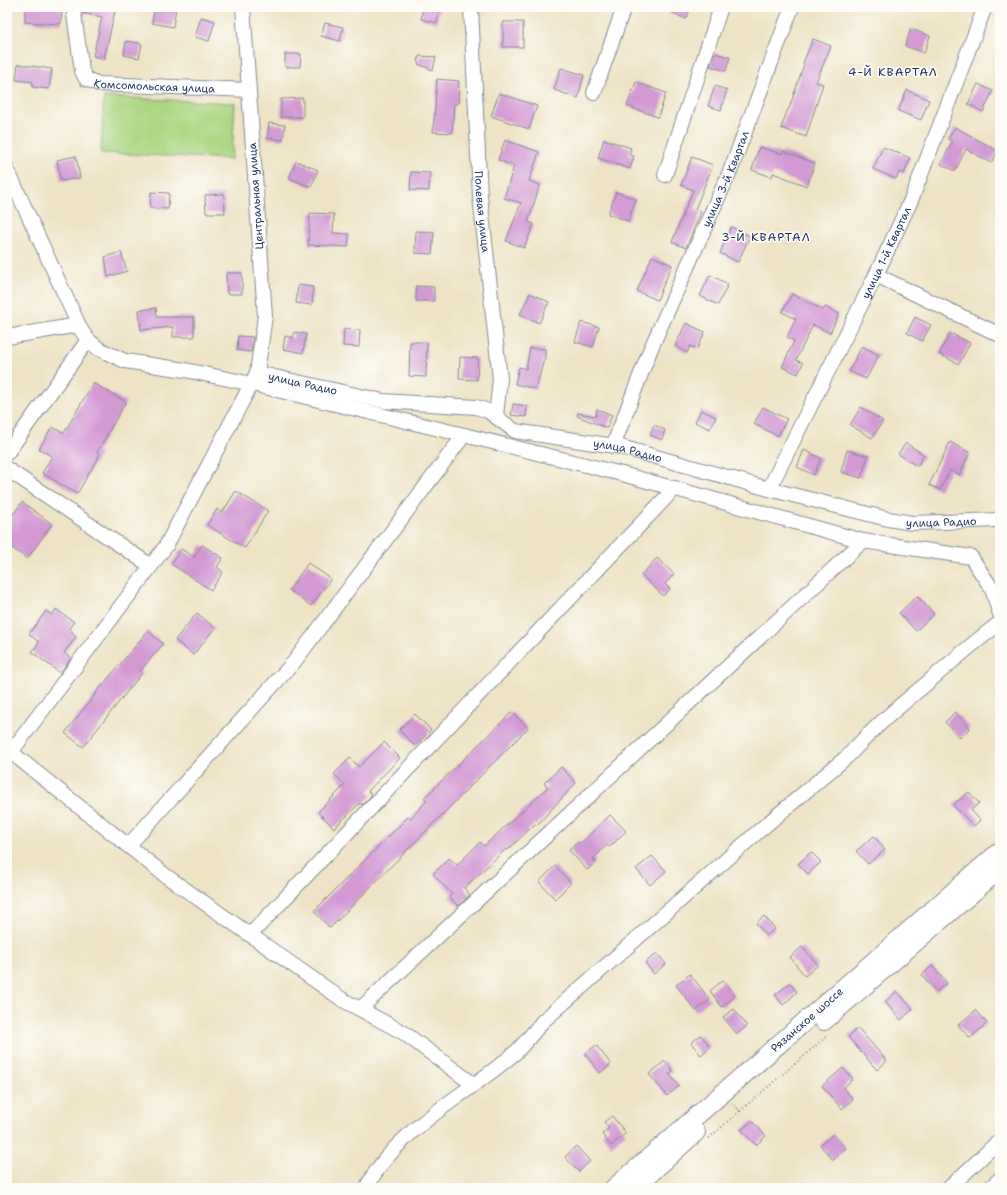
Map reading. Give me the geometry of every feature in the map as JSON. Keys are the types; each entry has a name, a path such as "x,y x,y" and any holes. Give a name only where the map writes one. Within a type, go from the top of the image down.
{"main road":[{"name":"Рязанское шоссе","path":"614,1188 1000,851"},
{"name":"Рязанское шоссе","path":"634,1188 1000,869"}],"street":[{"name":"Комсомольская улица","path":"73,7 82,72 86,79 99,84 249,90"},
{"name":"Центральная улица","path":"9,750 166,546 255,379 265,316 243,7"},
{"name":"Полевая улица","path":"471,7 480,196 500,379 496,416"},
{"path":"594,93 624,7"},
{"path":"665,175 720,7"},
{"name":"улица 3-й Квартал","path":"613,446 650,348 731,169 792,7"},
{"name":"улица 1-й Квартал","path":"769,490 876,275 912,198 985,7"},
{"path":"7,168 78,325 88,340 99,349 124,361 255,379 464,435 675,488 863,541 971,557 992,589 1000,614"},
{"path":"876,275 1000,335"},
{"path":"7,337 78,325"},
{"path":"7,452 88,340"},
{"name":"улица Радио","path":"255,379 383,400 476,407 488,411 515,431 613,446 769,490 912,523 1000,520"},
{"path":"128,846 294,662 464,435"},
{"path":"7,469 151,566"},
{"path":"250,935 675,488"},
{"path":"360,1009 863,541"},
{"path":"366,1188 374,1173 393,1150 473,1084 516,1051 542,1022 760,830 849,755 861,741 898,707 979,639 1000,624"},
{"path":"9,750 166,876 343,1000 404,1033 473,1084"},
{"path":"948,1188 1000,1140"},
{"path":"991,1188 1000,1179"}],"green space":[{"path":"104,97 235,103 232,159 101,153"}],"building":[{"path":"25,7 62,7 61,24 25,22"},
{"path":"82,7 116,7 104,59 93,56 102,17 82,13"},
{"path":"155,7 176,7 173,27 152,23"},
{"path":"423,7 440,7 437,23 421,19"},
{"path":"659,7 691,7 686,19"},
{"path":"201,17 215,21 209,41 195,37"},
{"path":"503,22 523,22 523,47 503,47"},
{"path":"325,23 343,27 340,41 321,36"},
{"path":"911,29 930,36 924,53 905,46"},
{"path":"813,39 831,46 816,82 823,84 806,137 781,128 789,109 804,64 803,63"},
{"path":"126,41 142,44 139,58 124,55"},
{"path":"715,53 730,57 726,71 710,66"},
{"path":"285,54 301,54 300,67 285,67"},
{"path":"419,56 436,57 433,70 418,64"},
{"path":"18,64 52,69 49,89 32,87 33,82 16,80"},
{"path":"561,68 584,75 578,98 554,90"},
{"path":"437,79 459,81 458,104 454,104 452,133 433,132"},
{"path":"636,82 666,93 658,117 627,106"},
{"path":"978,84 993,91 983,112 968,104"},
{"path":"715,86 727,90 721,110 708,106"},
{"path":"907,90 929,100 921,120 898,111"},
{"path":"499,93 537,106 529,129 491,116"},
{"path":"303,98 303,117 281,117 281,99"},
{"path":"269,123 285,125 283,140 267,138"},
{"path":"955,127 998,151 991,163 966,149 955,171 941,164 952,142 948,139"},
{"path":"604,139 631,148 629,155 634,156 630,169 598,158"},
{"path":"505,140 539,152 529,181 540,185 528,222 534,224 524,248 506,241 521,203 504,198 514,166 498,160"},
{"path":"759,147 782,154 783,151 815,163 807,186 773,173 772,177 752,170"},
{"path":"883,147 910,158 904,174 899,172 896,179 873,169"},
{"path":"76,156 80,178 61,181 57,160"},
{"path":"692,157 713,165 695,209 701,212 686,248 672,242 693,190 681,185"},
{"path":"296,161 318,170 311,187 289,178"},
{"path":"411,172 430,173 429,191 410,190"},
{"path":"151,192 169,193 168,209 150,208"},
{"path":"616,192 636,199 628,221 608,214"},
{"path":"224,194 225,213 206,213 205,195"},
{"path":"310,213 334,214 333,233 349,234 348,247 308,245"},
{"path":"731,227 750,236 738,262 720,253"},
{"path":"416,231 434,232 432,254 415,253"},
{"path":"121,252 127,271 108,277 105,257"},
{"path":"652,256 672,265 657,300 637,291"},
{"path":"226,273 242,273 242,294 227,294"},
{"path":"710,275 728,284 718,305 700,296"},
{"path":"298,285 313,287 312,305 296,303"},
{"path":"416,286 434,287 434,301 416,301"},
{"path":"530,293 549,302 539,323 520,314"},
{"path":"792,294 823,310 825,307 839,314 830,333 813,325 796,360 803,363 798,374 782,367 794,341 787,337 796,319 782,312"},
{"path":"156,308 157,317 194,317 194,337 173,337 173,327 141,330 139,310"},
{"path":"915,317 931,325 922,341 907,333"},
{"path":"581,322 599,327 593,347 575,342"},
{"path":"686,323 705,332 697,349 690,346 687,353 675,346"},
{"path":"344,329 360,330 359,347 343,346"},
{"path":"294,332 306,334 303,353 283,349 285,336 293,338"},
{"path":"950,333 970,343 959,364 939,354"},
{"path":"238,336 253,337 251,352 237,350"},
{"path":"410,342 427,342 426,377 409,376"},
{"path":"862,346 879,355 866,379 849,371"},
{"path":"530,348 545,349 545,359 536,389 515,384 519,367 526,369"},
{"path":"460,357 478,358 477,380 459,379"},
{"path":"93,383 126,402 97,452 100,454 77,494 42,473 52,456 39,449 52,427 64,433"},
{"path":"513,404 527,406 526,417 511,415"},
{"path":"763,407 787,419 778,436 754,424"},
{"path":"861,407 883,421 872,438 850,425"},
{"path":"597,409 612,415 607,428 577,416 578,413 596,416"},
{"path":"701,410 716,417 710,429 695,422"},
{"path":"654,425 665,430 662,440 650,435"},
{"path":"950,442 970,453 959,475 950,470 940,490 929,485"},
{"path":"906,443 924,455 917,466 898,454"},
{"path":"804,450 821,458 814,475 797,467"},
{"path":"847,450 868,456 861,478 841,472"},
{"path":"236,491 268,511 245,548 207,525 217,509 222,513"},
{"path":"22,502 52,524 27,559 7,544 7,523"},
{"path":"202,545 223,558 217,567 223,572 211,590 171,564 181,549 194,557"},
{"path":"657,558 674,574 665,584 670,589 663,596 641,575"},
{"path":"308,563 331,579 311,606 289,590"},
{"path":"917,596 934,614 916,631 899,613"},
{"path":"56,609 74,622 69,628 76,637 64,653 71,658 60,673 32,652 39,642 29,634 46,611 52,615"},
{"path":"197,613 215,628 193,655 175,640"},
{"path":"148,631 163,644 140,671 142,673 83,747 65,733 100,688"},
{"path":"512,712 528,728 330,928 314,911 408,817 410,819 427,800 424,798"},
{"path":"955,712 970,728 960,738 945,722"},
{"path":"415,714 431,730 415,746 399,730"},
{"path":"384,742 400,758 368,791 372,795 362,805 360,803 334,828 318,812 345,785 334,774 350,758 359,767"},
{"path":"561,767 576,783 536,826 535,824 508,850 506,849 464,888 470,895 458,906 449,897 452,894 433,874 449,858 457,865 480,842 484,846 548,787 544,783"},
{"path":"969,792 979,803 971,810 980,820 974,826 953,805"},
{"path":"610,815 626,831 610,847 607,845 593,859 596,862 587,870 569,850 578,842 580,843 585,839"},
{"path":"874,836 885,850 868,864 856,851"},
{"path":"811,852 821,862 808,874 798,864"},
{"path":"652,856 666,871 650,885 636,869"},
{"path":"555,866 571,883 555,899 539,882"},
{"path":"764,916 775,929 766,936 756,923"},
{"path":"802,947 818,965 805,976 790,957"},
{"path":"657,953 666,964 654,974 645,963"},
{"path":"932,966 947,983 936,992 922,975"},
{"path":"690,974 710,1000 696,1011 676,985"},
{"path":"723,980 735,996 722,1007 710,991"},
{"path":"790,983 797,992 783,1005 775,995"},
{"path":"897,991 913,1009 901,1020 885,1002"},
{"path":"734,1009 747,1026 737,1034 723,1017"},
{"path":"976,1010 987,1023 970,1038 958,1025"},
{"path":"858,1028 887,1061 877,1070 848,1037"},
{"path":"701,1035 710,1047 701,1055 691,1043"},
{"path":"596,1045 611,1064 600,1073 585,1054"},
{"path":"665,1061 673,1071 669,1074 679,1086 667,1096 649,1074"},
{"path":"843,1068 853,1079 843,1088 853,1099 842,1109 822,1086"},
{"path":"612,1116 626,1133 611,1146 602,1134 609,1128 604,1122"},
{"path":"752,1121 766,1136 756,1145 741,1130"},
{"path":"833,1134 846,1148 833,1160 820,1145"},
{"path":"576,1146 590,1161 579,1172 565,1157"}],"district":[{"name":"4-Й КВАРТАЛ","path":"893,72"},
{"name":"3-Й КВАРТАЛ","path":"766,237"}]}
